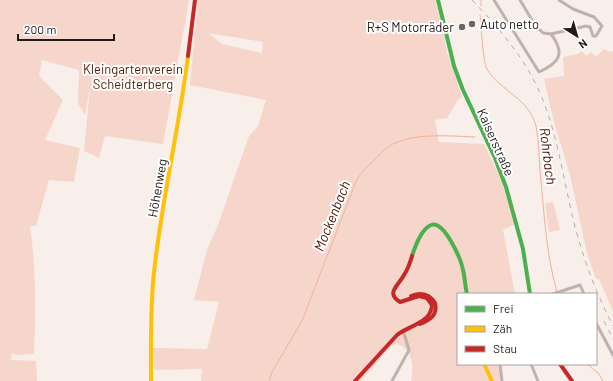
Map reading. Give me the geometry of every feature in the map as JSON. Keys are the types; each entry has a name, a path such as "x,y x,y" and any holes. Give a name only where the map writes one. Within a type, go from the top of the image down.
{"street":[{"name":"Höhenweg","path":"152,381 151,341 154,273 161,219 191,46 195,0"},
{"name":"Kaiserstraße","path":"438,0 454,66 463,90 495,158 506,187 522,249 530,293"},
{"path":"494,0 539,72 552,66 557,62 559,56 558,44 551,34"},
{"path":"520,0 537,28 543,33 551,34 586,26 590,27 595,37 602,28 597,19 573,9 559,0"},
{"path":"355,381 388,343 403,330 431,314 432,308 429,300 422,296 416,296 404,302 400,302 394,298 393,292 406,273 422,234 427,227 433,225 442,229 463,270 467,293"},
{"path":"556,293 580,285 584,293"},
{"path":"597,325 613,355"},
{"path":"392,381 409,350 403,330"},
{"path":"484,365 492,381"},
{"path":"500,365 502,381"},
{"path":"531,365 538,381"},
{"path":"561,365 572,381"}],"green space":[{"name":"Kleingartenverein Scheidterberg","path":"0,0 189,0 163,144 105,136 99,158 84,151 90,88 85,115 78,103 79,70 42,60 39,76 63,100 45,140 80,148 74,182 49,180 36,226 30,226 35,290 34,354 17,355 12,353 11,360 36,361 37,381 0,381"},
{"path":"198,0 435,0 447,52 462,97 458,100 447,118 435,120 439,142 484,144 501,179 515,224 503,230 515,293 457,293 457,365 499,365 501,381 411,381 411,359 406,350 397,344 391,346 361,381 201,381 202,369 154,370 153,348 207,349 219,302 194,300 207,250 218,225 249,136 258,126 266,100 190,85","holes":["208,33 263,42 262,53 222,44"]},
{"path":"604,49 610,52 613,51 613,311 599,279 596,279 587,253 570,175 554,122 544,79 564,76 563,57 578,54 582,51 586,56 591,52 596,57"},
{"path":"553,202 560,230 549,232 545,203"}],"waterway":[{"name":"Rohrbach","path":"481,0 481,6"},
{"name":"Rohrbach","path":"480,15 483,51 487,69 499,83 521,101 532,116 536,126 546,232 550,263 557,292"},
{"name":"Mockenbach","path":"269,381 272,372 302,321 355,184 363,171 386,148 392,144 404,140 424,136 475,137"},
{"name":"Rohrbach","path":"588,365 599,374 603,381"}],"railway":[{"path":"472,0 492,21 519,55 540,93 546,107 558,150 583,255 613,326"},
{"path":"604,321 613,339"}],"traffic: fast":[{"path":"438,0 454,66 463,90 495,158 506,187 523,249 530,293"},
{"path":"412,256 419,239 427,227 436,225 441,228 451,242 462,265 467,293"}],"traffic: slow":[{"path":"151,381 151,313 157,245 188,56"},
{"path":"484,365 492,381"}],"traffic: jam":[{"path":"188,56 195,0"},
{"path":"355,381 397,335 424,320 431,311 432,305 427,298 419,296 400,302 394,295 394,289 407,270 412,256"},
{"path":"411,296 424,294 430,297 435,303 436,307 434,314 427,321 420,324"},
{"path":"561,365 572,381"}],"place":[{"name":"Auto netto","path":"472,24"},
{"name":"R+S Motorräder","path":"462,27"}]}
